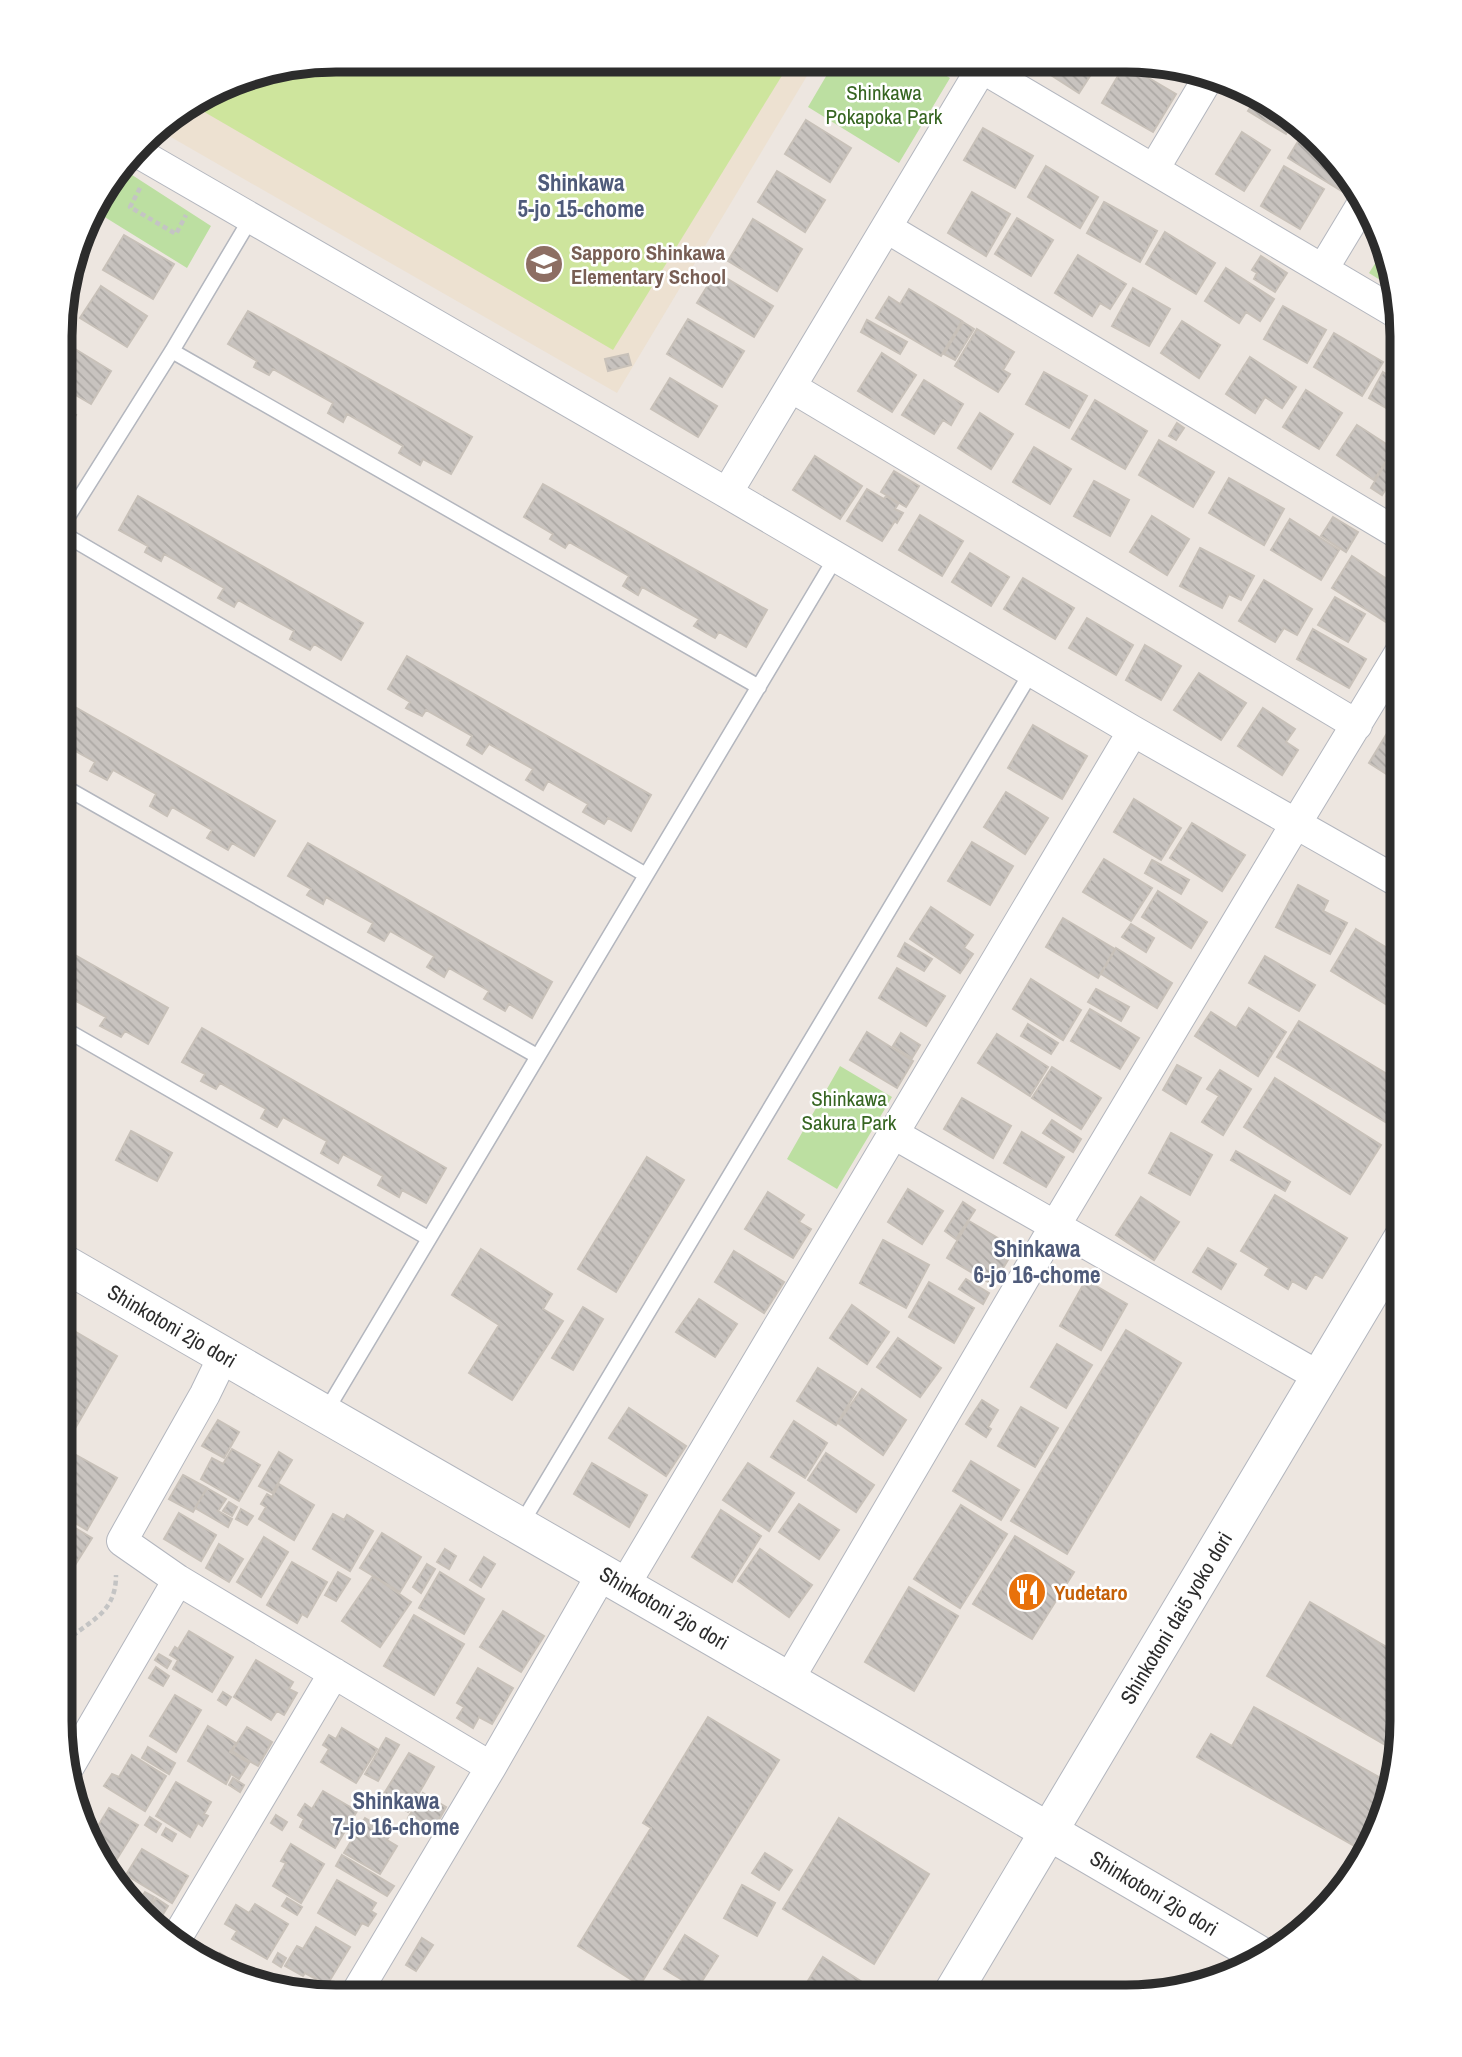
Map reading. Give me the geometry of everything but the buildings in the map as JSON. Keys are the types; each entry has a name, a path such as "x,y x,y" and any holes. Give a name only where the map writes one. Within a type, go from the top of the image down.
{"street":[{"path":"727,493 980,72"},
{"path":"995,72 1389,309"},
{"path":"1154,169 1205,84"},
{"path":"143,156 1133,731 1390,877"},
{"path":"1323,269 1358,210"},
{"path":"887,228 1390,529"},
{"path":"791,387 1357,725"},
{"path":"789,1679 1056,1225 1390,669"},
{"path":"361,1985 491,1767 894,1134 1133,731"},
{"path":"894,1134 1320,1377"},
{"name":"Shinkotoni dai5 yoko dori","path":"957,1985 1390,1259"},
{"name":"Shinkotoni 2jo dori","path":"72,1268 789,1679 1255,1952"},
{"path":"224,1355 122,1541 178,1580 491,1767"},
{"path":"74,1758 178,1580"},
{"path":"179,1934 334,1673"}],"lane":[{"path":"72,510 172,351 251,218"},
{"path":"172,351 759,687"},
{"path":"72,539 646,875"},
{"path":"325,1414 836,557"},
{"path":"519,1526 1032,671"},
{"path":"72,791 537,1056"},
{"path":"72,1033 428,1238"}],"path":[{"path":"144,179 130,207 176,234 190,208"},
{"path":"72,1635 101,1615 113,1599 117,1564"}],"shaded area":[{"name":"Sapporo Shinkawa Elementary School","path":"318,72 809,72 617,393 169,136 168,132 189,116 235,92 267,81"}],"green space":[{"name":"Sapporo Shinkawa Elementary School","path":"318,72 784,72 613,350 200,109 251,86"},
{"name":"Shinkawa Pokapoka Park","path":"829,72 940,72 950,78 899,163 808,107"},
{"path":"129,173 211,226 187,268 103,216"},
{"path":"1378,258 1385,283 1369,273"},
{"name":"Shinkawa Sakura Park","path":"840,1066 892,1097 837,1189 787,1159"}],"place":[{"name":"Sapporo Shinkawa Elementary School","path":"544,264"},
{"name":"Yudetaro","path":"1027,1592"}],"district":[{"name":"Shinkawa 5-jo 15-chome","path":"581,195"},
{"name":"Shinkawa 6-jo 16-chome","path":"1037,1261"},
{"name":"Shinkawa 7-jo 16-chome","path":"396,1813"}]}
